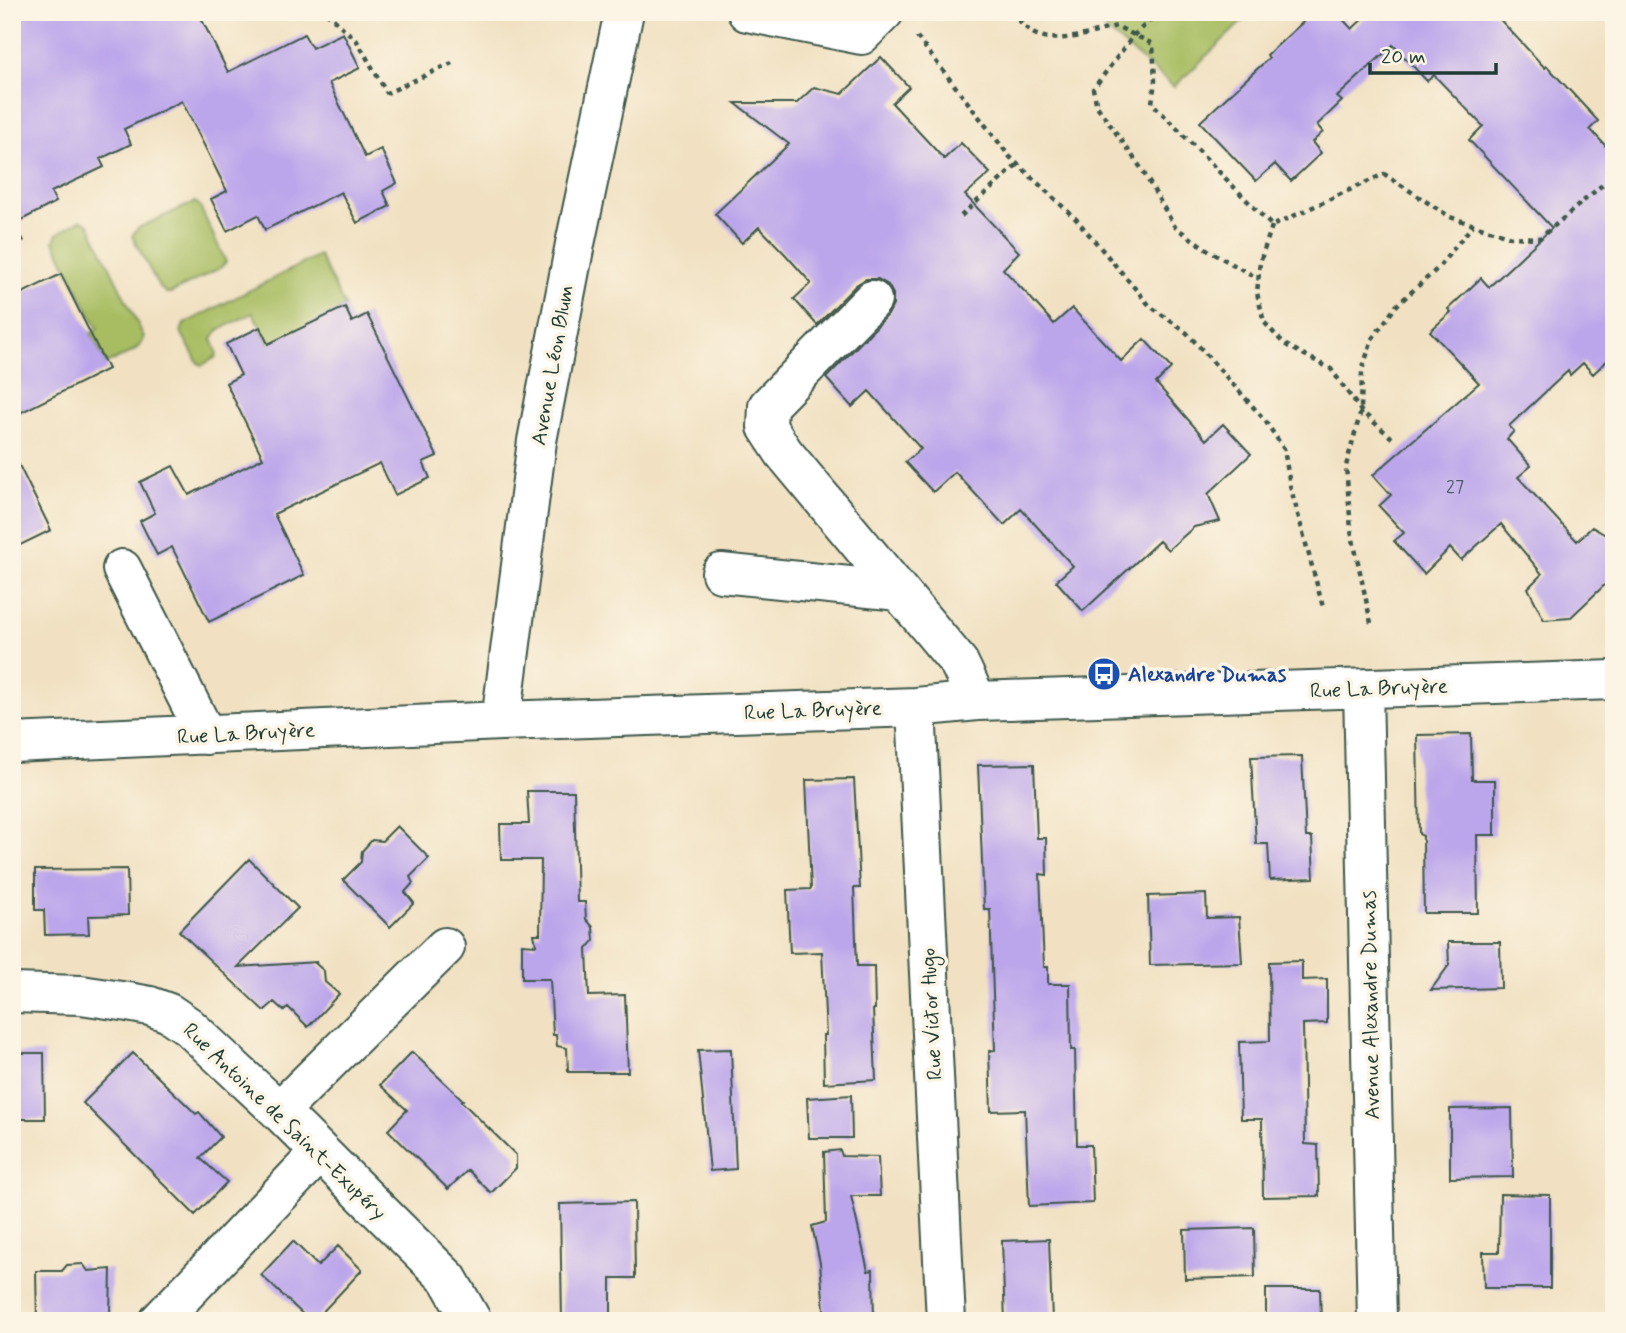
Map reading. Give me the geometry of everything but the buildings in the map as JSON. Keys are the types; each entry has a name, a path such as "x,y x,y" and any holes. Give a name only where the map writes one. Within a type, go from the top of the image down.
{"street":[{"name":"Avenue Léon Blum","path":"501,721 537,441 575,243 624,12"},
{"path":"747,12 861,34 898,22"},
{"path":"872,300 768,407 767,427 784,453 959,663 976,701"},
{"path":"122,569 206,734"},
{"path":"721,573 899,591"},
{"name":"Rue La Bruyère","path":"12,743 501,721 916,707 976,701 1614,680"},
{"name":"Avenue Alexandre Dumas","path":"1363,689 1377,1321"},
{"name":"Rue Victor Hugo","path":"916,707 946,1321"},
{"path":"279,1111 445,947"},
{"name":"Rue Antoine de Saint-Exupéry","path":"12,993 82,995 150,1006 169,1013 188,1026 279,1111 448,1279 472,1321"},
{"path":"159,1321 320,1152"}],"path":[{"path":"326,12 357,41 387,93 452,63"},
{"path":"1012,12 1035,35 1059,37 1088,34 1116,26 1153,44 1155,81 1152,103 1272,226"},
{"path":"1158,12 1134,35 1093,89 1097,106 1141,168 1175,227 1211,252 1259,279"},
{"path":"898,22 1010,157 1076,219 1150,306 1187,333 1264,419 1284,449 1290,485 1323,607"},
{"path":"961,216 1018,164"},
{"path":"1392,438 1361,411 1331,369 1284,344 1264,322 1257,293 1260,262 1272,226 1384,174 1450,217 1511,237 1540,238 1614,175"},
{"path":"1371,623 1351,530 1346,466 1361,411 1362,370 1372,339 1397,304 1437,269 1473,225"},
{"path":"12,245 24,239"}],"green space":[{"path":"1106,12 1252,12 1174,87 1096,21"},
{"path":"195,202 199,205 226,262 220,268 171,293 166,293 158,285 132,236 138,228"},
{"path":"81,220 89,224 144,337 134,351 106,364 91,333 98,329 54,241 57,234"},
{"path":"319,255 345,307 270,346 253,313 218,330 212,339 216,357 202,365 198,363 181,332 184,324"}],"place":[{"name":"Alexandre Dumas","path":"1104,674"}]}
